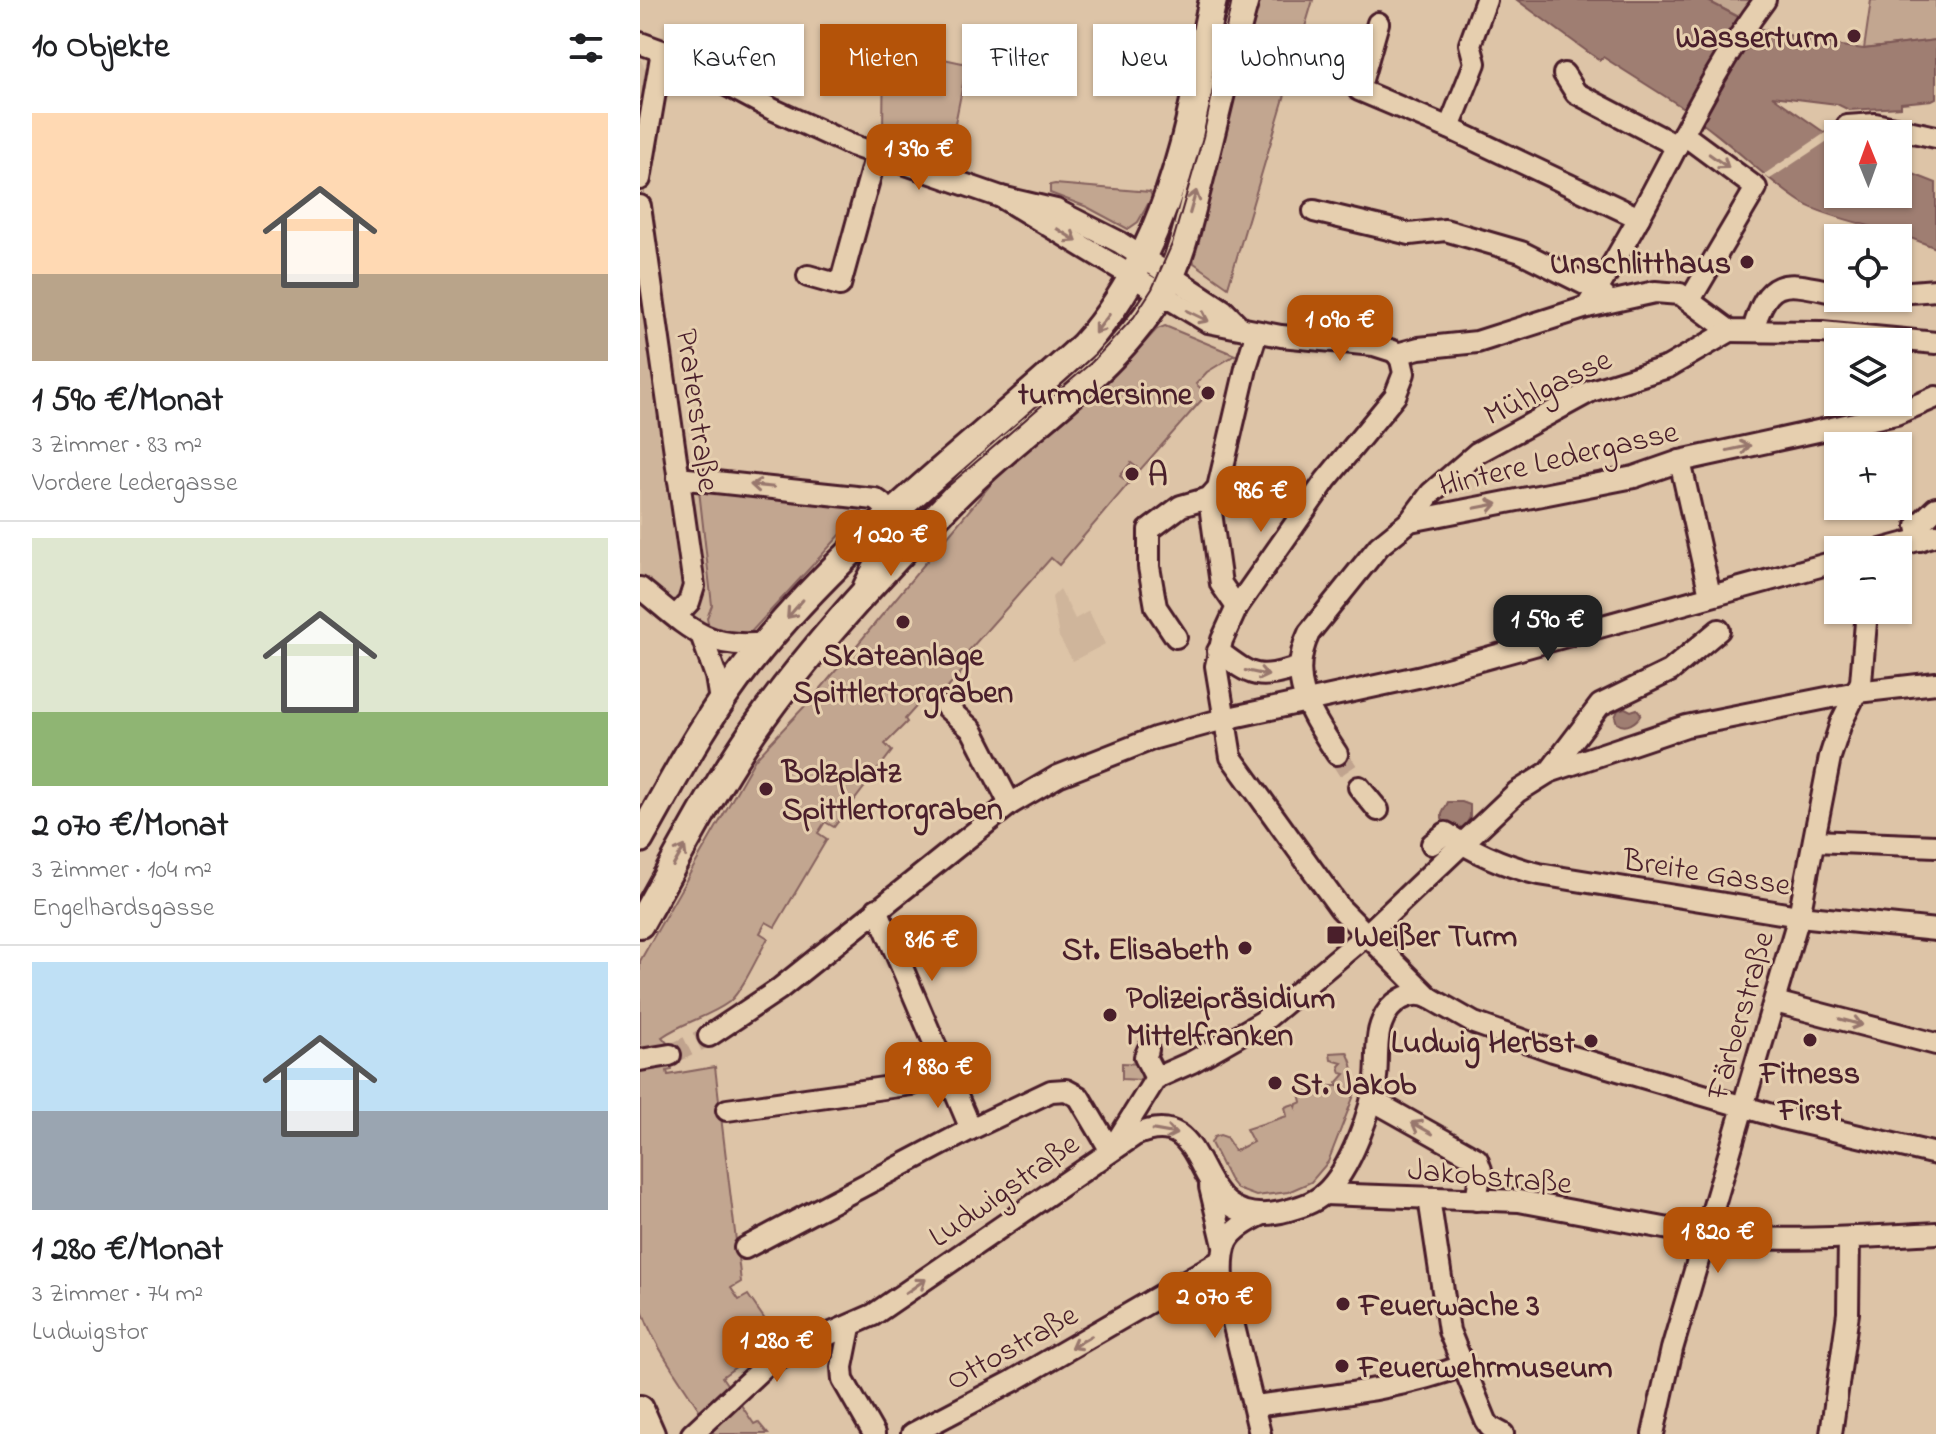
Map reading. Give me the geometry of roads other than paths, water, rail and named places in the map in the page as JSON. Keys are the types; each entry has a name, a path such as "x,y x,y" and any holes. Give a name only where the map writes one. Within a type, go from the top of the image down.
{"main road":[{"path":"640,839 720,701 765,643 831,569 889,514 1084,345 1106,318 1137,267 1164,203 1184,141 1213,0"},
{"path":"640,924 723,777 754,731 856,604 966,485 1112,357 1133,333 1165,286 1201,173 1245,0"},
{"path":"640,1409 651,1434"}],"street":[{"path":"1449,128 1475,63 1470,44 1486,0"},
{"path":"1596,298 1643,216 1684,132 1748,22 1765,0"},
{"path":"1378,23 1359,90 1643,216"},
{"path":"640,43 662,51 806,126 1001,197 1056,210 1108,236 1137,267 1208,322 1248,330 1374,345 1397,354 1404,373 1395,396 1326,480 1237,607 1218,651 1217,681 1231,757 1340,908 1430,998"},
{"path":"640,179 662,51"},
{"path":"1564,74 1576,93 1684,132 1756,188 1689,296"},
{"path":"1912,132 1936,137"},
{"path":"808,276 840,285 876,154"},
{"name":"Praterstraße","path":"640,206 694,586 689,602 676,616"},
{"path":"1314,211 1410,234 1445,230 1521,252 1596,298"},
{"path":"1753,331 1764,298 1785,285 1824,290"},
{"path":"1912,292 1936,290"},
{"path":"1397,354 1419,348 1477,342 1596,298 1655,292 1689,296 1730,331 1831,333 1936,343"},
{"path":"1176,637 1156,607 1149,567 1149,530 1181,506 1209,498 1218,488 1248,330"},
{"name":"Mühlgasse","path":"1410,521 1431,493 1477,453 1591,391 1668,367 1730,331"},
{"name":"Hintere Ledergasse","path":"1305,703 1301,649 1309,633 1379,546 1410,521 1622,479 1680,461 1896,414 1936,397"},
{"path":"1680,461 1710,595"},
{"path":"678,478 868,497 885,505 889,514 887,544 856,604"},
{"path":"1209,498 1221,584 1237,607"},
{"path":"1928,538 1917,526 1936,508"},
{"path":"713,1034 778,990 1010,804 1058,776 1155,738 1224,719 1422,676 1824,565"},
{"path":"640,588 702,637 734,645 765,643"},
{"name":"Färberstraße","path":"1653,1434 1672,1349 1799,916 1832,749 1861,682 1866,624"},
{"path":"1549,772 1600,705 1670,671 1719,630"},
{"path":"702,637 716,676 720,701"},
{"path":"1218,651 1246,672 1256,675 1270,675 1300,667"},
{"path":"745,1248 971,1129 1051,1091 1066,1090 1079,1097 1111,1151 1156,1078 1192,1062 1262,1022 1467,847 1517,792 1549,772 1686,726 1857,692 1936,683"},
{"path":"1305,703 1337,754"},
{"path":"946,707 972,730 1010,804"},
{"path":"1359,787 1378,810"},
{"path":"1432,844 1446,833 1467,847"},
{"path":"1814,841 1936,846"},
{"name":"Breite Gasse","path":"1467,847 1509,867 1539,874 1799,916 1936,930"},
{"path":"877,909 971,1129"},
{"path":"1209,1182 1219,1197 1233,1208 1261,1215 1309,1204 1324,1194 1346,1165 1372,1100 1380,1030 1385,1016 1408,995 1419,994 1474,1023 1553,1051 1744,1107 1936,1154"},
{"path":"1775,1002 1936,1044"},
{"path":"1148,1050 1145,1057 1156,1078"},
{"path":"640,1060 670,1055"},
{"path":"727,1110 912,1084 946,1073"},
{"path":"1372,1100 1477,1159 1481,1170 1476,1200"},
{"name":"Ludwigstraße","path":"699,1427 738,1389 776,1360 873,1315 1135,1135 1157,1128 1174,1131 1192,1146 1209,1182"},
{"path":"1209,1182 1223,1253 1223,1281 1260,1434"},
{"name":"Jakobstraße","path":"1324,1194 1519,1201 1707,1236 1849,1238 1936,1233"},
{"path":"1429,1198 1449,1331 1486,1421 1503,1434"},
{"name":"Ottostraße","path":"912,1434 1013,1381 1223,1253 1231,1232 1261,1215"},
{"path":"1831,1434 1848,1313 1849,1238"},
{"path":"850,1327 842,1367 843,1380 874,1434"},
{"path":"1255,1406 1395,1387 1429,1379 1465,1365"}],"tunnel":[{"path":"1337,754 1359,787"},
{"path":"670,1055 709,1036"}],"tram line":[{"path":"946,488 1092,362 1134,317 1152,289 1172,244 1203,137 1232,0"}],"place":[{"name":"Wasserturm","path":"1854,36"},
{"name":"Unschlitthaus","path":"1747,262"},
{"name":"turmdersinne","path":"1208,393"},
{"name":"A","path":"1132,474"},
{"name":"Skateanlage Spittlertorgraben","path":"903,622"},
{"name":"Bolzplatz Spittlertorgraben","path":"766,789"},
{"name":"Weißer Turm","path":"1336,935"},
{"name":"St. Elisabeth","path":"1245,948"},
{"name":"Polizeipräsidium Mittelfranken","path":"1110,1015"},
{"name":"Fitness First","path":"1810,1040"},
{"name":"Ludwig Herbst","path":"1591,1041"},
{"name":"St. Jakob","path":"1275,1083"},
{"name":"Feuerwache 3","path":"1343,1304"},
{"name":"Feuerwehrmuseum","path":"1342,1366"}]}
